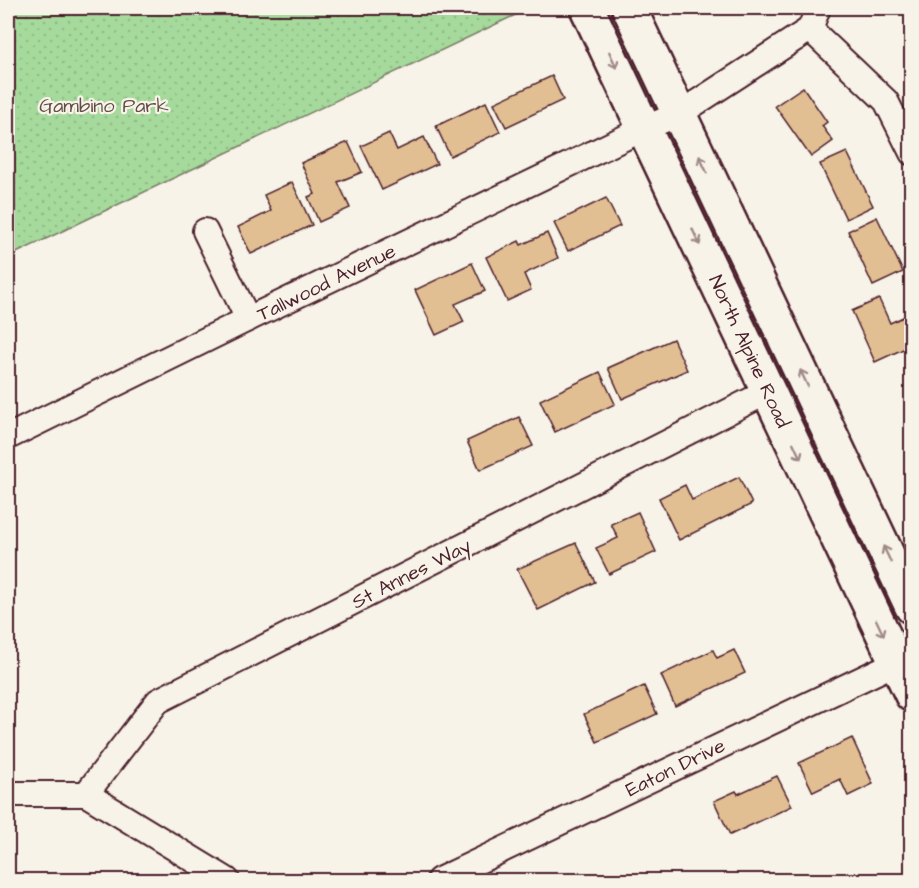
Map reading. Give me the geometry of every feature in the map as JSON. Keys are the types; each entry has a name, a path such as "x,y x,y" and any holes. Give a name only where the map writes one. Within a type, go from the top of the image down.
{"main road":[{"name":"North Alpine Road","path":"588,8 769,391 904,658 912,695"},
{"name":"North Alpine Road","path":"629,8 912,607"}],"street":[{"name":"Tallwood Avenue","path":"8,437 248,319 645,128 679,114 814,18"},
{"path":"814,18 886,101 912,153"},
{"path":"205,231 248,319"},
{"name":"St Annes Way","path":"86,794 158,702 769,391"},
{"name":"Eaton Drive","path":"439,880 904,658"},
{"path":"8,794 86,794 227,880"}],"green space":[{"name":"Gambino Park","path":"8,8 530,8 8,257"}],"building":[{"path":"552,76 563,100 506,127 494,103"},
{"path":"803,87 827,122 822,126 833,141 811,157 775,106"},
{"path":"486,102 500,132 450,156 436,126"},
{"path":"389,133 397,150 424,137 437,164 382,190 361,146"},
{"path":"348,142 362,172 338,182 350,208 319,222 308,197 315,194 301,163"},
{"path":"847,152 873,206 846,219 820,164"},
{"path":"292,182 312,225 251,254 238,227 271,211 264,195"},
{"path":"606,198 620,226 568,251 554,223"},
{"path":"877,217 903,272 873,286 848,231"},
{"path":"547,233 558,258 524,274 531,290 507,301 486,257 519,241 521,245"},
{"path":"472,263 485,291 455,304 464,322 436,335 415,290"},
{"path":"879,299 890,323 912,313 912,345 875,362 852,311"},
{"path":"673,339 687,370 622,399 608,368"},
{"path":"600,372 615,404 555,432 540,400"},
{"path":"519,417 533,446 480,470 467,441"},
{"path":"739,477 752,504 679,540 659,498 685,485 692,500"},
{"path":"638,512 656,552 609,574 596,548 618,538 611,524"},
{"path":"576,543 595,582 538,610 517,569"},
{"path":"713,650 717,658 734,650 745,673 675,706 661,675"},
{"path":"644,686 657,714 597,742 584,714"},
{"path":"852,738 873,784 848,796 840,779 813,792 799,763"},
{"path":"777,776 792,806 730,835 714,801 736,791 738,794"}]}
